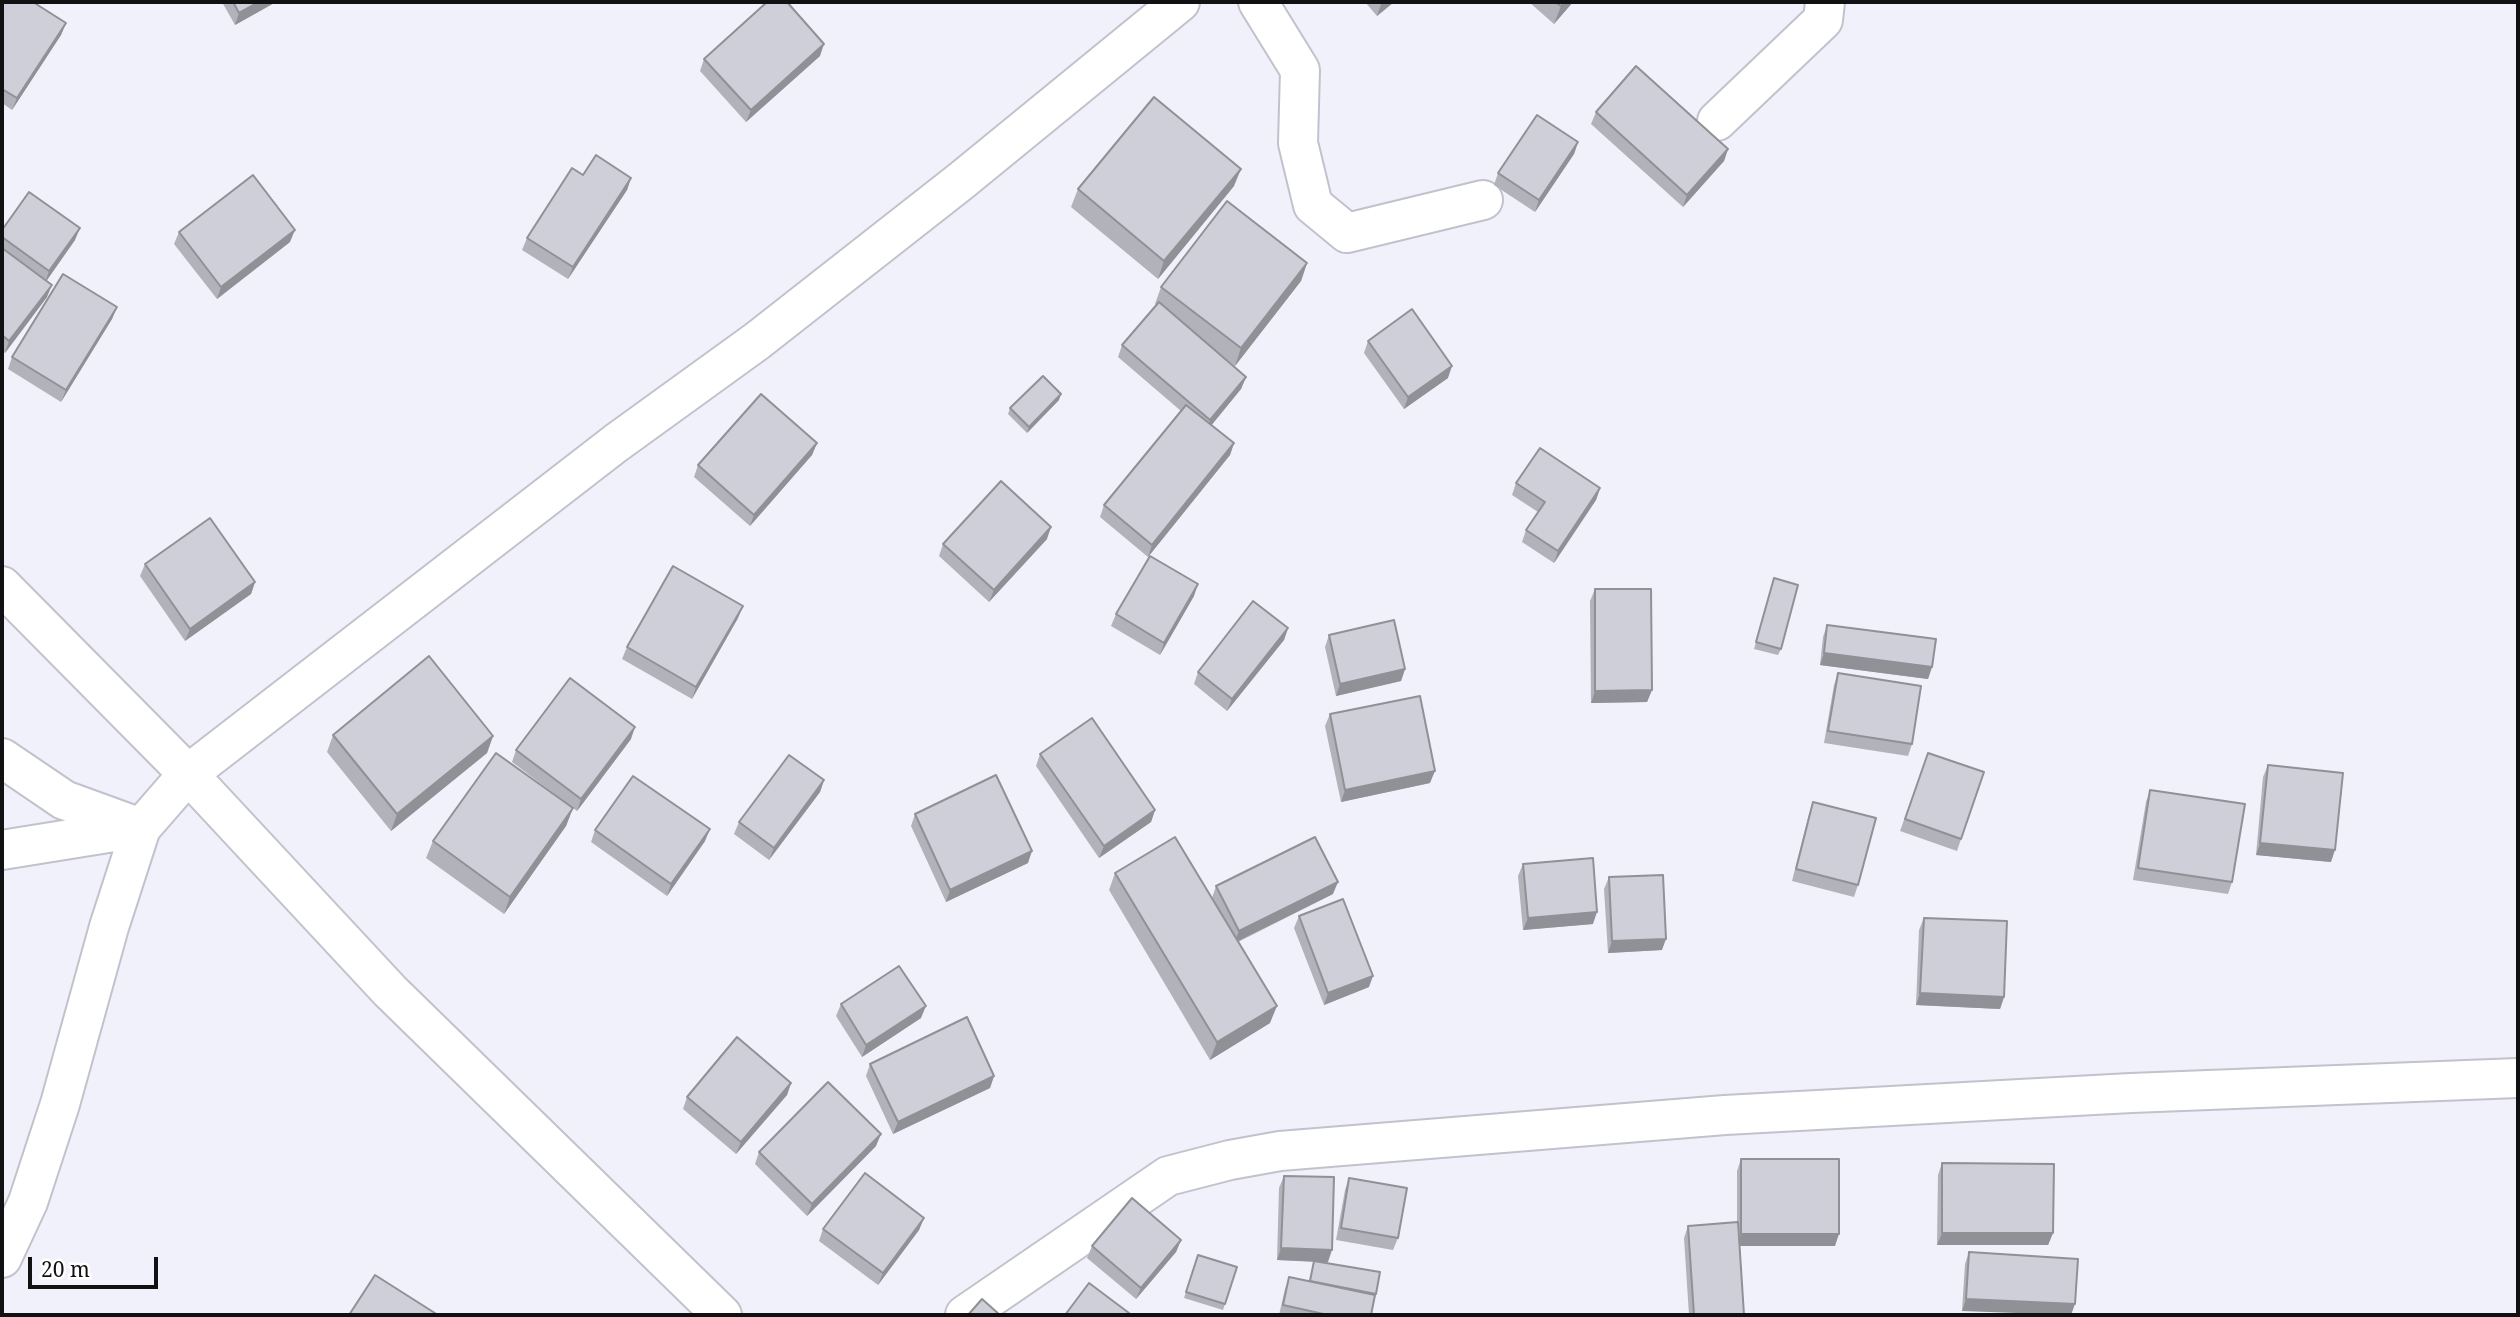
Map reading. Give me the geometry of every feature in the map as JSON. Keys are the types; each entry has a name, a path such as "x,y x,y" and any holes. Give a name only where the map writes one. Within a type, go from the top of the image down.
{"main road":[{"path":"2,1258 29,1202 60,1104 109,926 141,828 188,774 616,443 757,341 961,181 1180,2"},
{"path":"1258,2 1300,70 1298,143 1313,205 1347,233 1483,200"},
{"path":"1717,121 1823,20 1825,2"},
{"path":"2,586 188,774 390,991 722,1315"},
{"path":"2,758 64,800"},
{"path":"2,791 64,800 141,828"},
{"path":"2,850 141,828"},
{"path":"965,1315 1168,1176 1230,1160 1280,1151 1725,1115 2131,1093 2518,1078"}],"building":[{"path":"2,2 33,2 66,23 17,98 2,89"},
{"path":"233,2 259,2 239,13"},
{"path":"767,2 787,2 824,44 751,110 704,59"},
{"path":"1636,66 1728,149 1687,195 1596,112"},
{"path":"1154,97 1241,169 1164,261 1078,189"},
{"path":"1537,115 1578,142 1539,200 1498,173"},
{"path":"596,155 631,178 573,267 527,238 572,168 583,175"},
{"path":"253,175 295,230 221,287 179,232"},
{"path":"29,192 80,228 49,271 2,237 2,230"},
{"path":"1227,201 1307,263 1241,348 1161,287"},
{"path":"2,248 52,285 9,341 2,335"},
{"path":"63,274 117,307 66,390 12,357"},
{"path":"1159,302 1246,377 1210,420 1122,345"},
{"path":"1412,309 1452,366 1408,397 1368,341"},
{"path":"1043,376 1061,394 1029,427 1010,408"},
{"path":"761,394 817,443 754,515 698,465"},
{"path":"1186,405 1234,443 1152,545 1104,505"},
{"path":"1540,448 1600,488 1558,551 1526,530 1545,502 1516,483"},
{"path":"1001,481 1051,527 994,590 943,544"},
{"path":"210,518 255,582 190,629 145,564"},
{"path":"1150,556 1198,584 1164,643 1116,614"},
{"path":"673,566 743,606 696,687 627,647"},
{"path":"1774,578 1798,585 1781,649 1756,642"},
{"path":"1595,589 1651,589 1652,690 1595,691"},
{"path":"1253,601 1288,628 1232,699 1198,672"},
{"path":"1394,620 1405,669 1340,684 1329,635"},
{"path":"1827,625 1936,639 1932,667 1824,653"},
{"path":"429,656 493,736 397,814 333,735"},
{"path":"1838,673 1921,686 1912,744 1828,731"},
{"path":"570,678 635,727 581,799 516,750"},
{"path":"1420,696 1435,771 1345,790 1330,714"},
{"path":"1092,718 1155,810 1104,846 1040,754"},
{"path":"496,753 573,808 510,897 433,841"},
{"path":"1928,753 1984,772 1961,839 1905,819"},
{"path":"789,755 824,780 774,848 739,822"},
{"path":"2268,765 2343,773 2335,850 2260,843"},
{"path":"996,775 1032,851 950,890 915,814"},
{"path":"633,776 710,829 671,884 595,830"},
{"path":"2150,790 2245,804 2232,882 2138,868"},
{"path":"1813,802 1876,818 1858,885 1796,869"},
{"path":"1175,837 1277,1006 1217,1042 1115,873"},
{"path":"1315,837 1338,882 1239,931 1216,886"},
{"path":"1593,858 1597,912 1528,918 1523,864"},
{"path":"1663,875 1666,939 1612,941 1609,877"},
{"path":"1343,899 1373,976 1328,993 1299,916"},
{"path":"1924,918 2007,921 2004,997 1920,993"},
{"path":"899,966 926,1006 866,1045 841,1004"},
{"path":"967,1017 994,1076 898,1122 870,1064"},
{"path":"737,1037 791,1083 741,1142 687,1097"},
{"path":"828,1082 881,1134 812,1204 759,1152"},
{"path":"1741,1159 1839,1159 1839,1234 1741,1234"},
{"path":"1942,1163 2054,1164 2053,1233 1942,1233"},
{"path":"865,1173 924,1218 883,1273 823,1229"},
{"path":"1284,1176 1334,1177 1332,1250 1281,1248"},
{"path":"1349,1178 1407,1188 1398,1238 1341,1228"},
{"path":"1132,1198 1181,1240 1141,1288 1092,1246"},
{"path":"1738,1222 1744,1315 1694,1315 1688,1226"},
{"path":"1969,1252 2078,1259 2075,1304 1966,1299"},
{"path":"1198,1255 1237,1267 1225,1304 1186,1292"},
{"path":"1314,1261 1380,1272 1376,1294 1310,1281"},
{"path":"375,1275 438,1315 349,1315"},
{"path":"1289,1277 1375,1295 1371,1315 1328,1315 1283,1305"},
{"path":"1089,1283 1129,1313 1065,1315"},
{"path":"982,1299 1000,1315 968,1315"}]}
